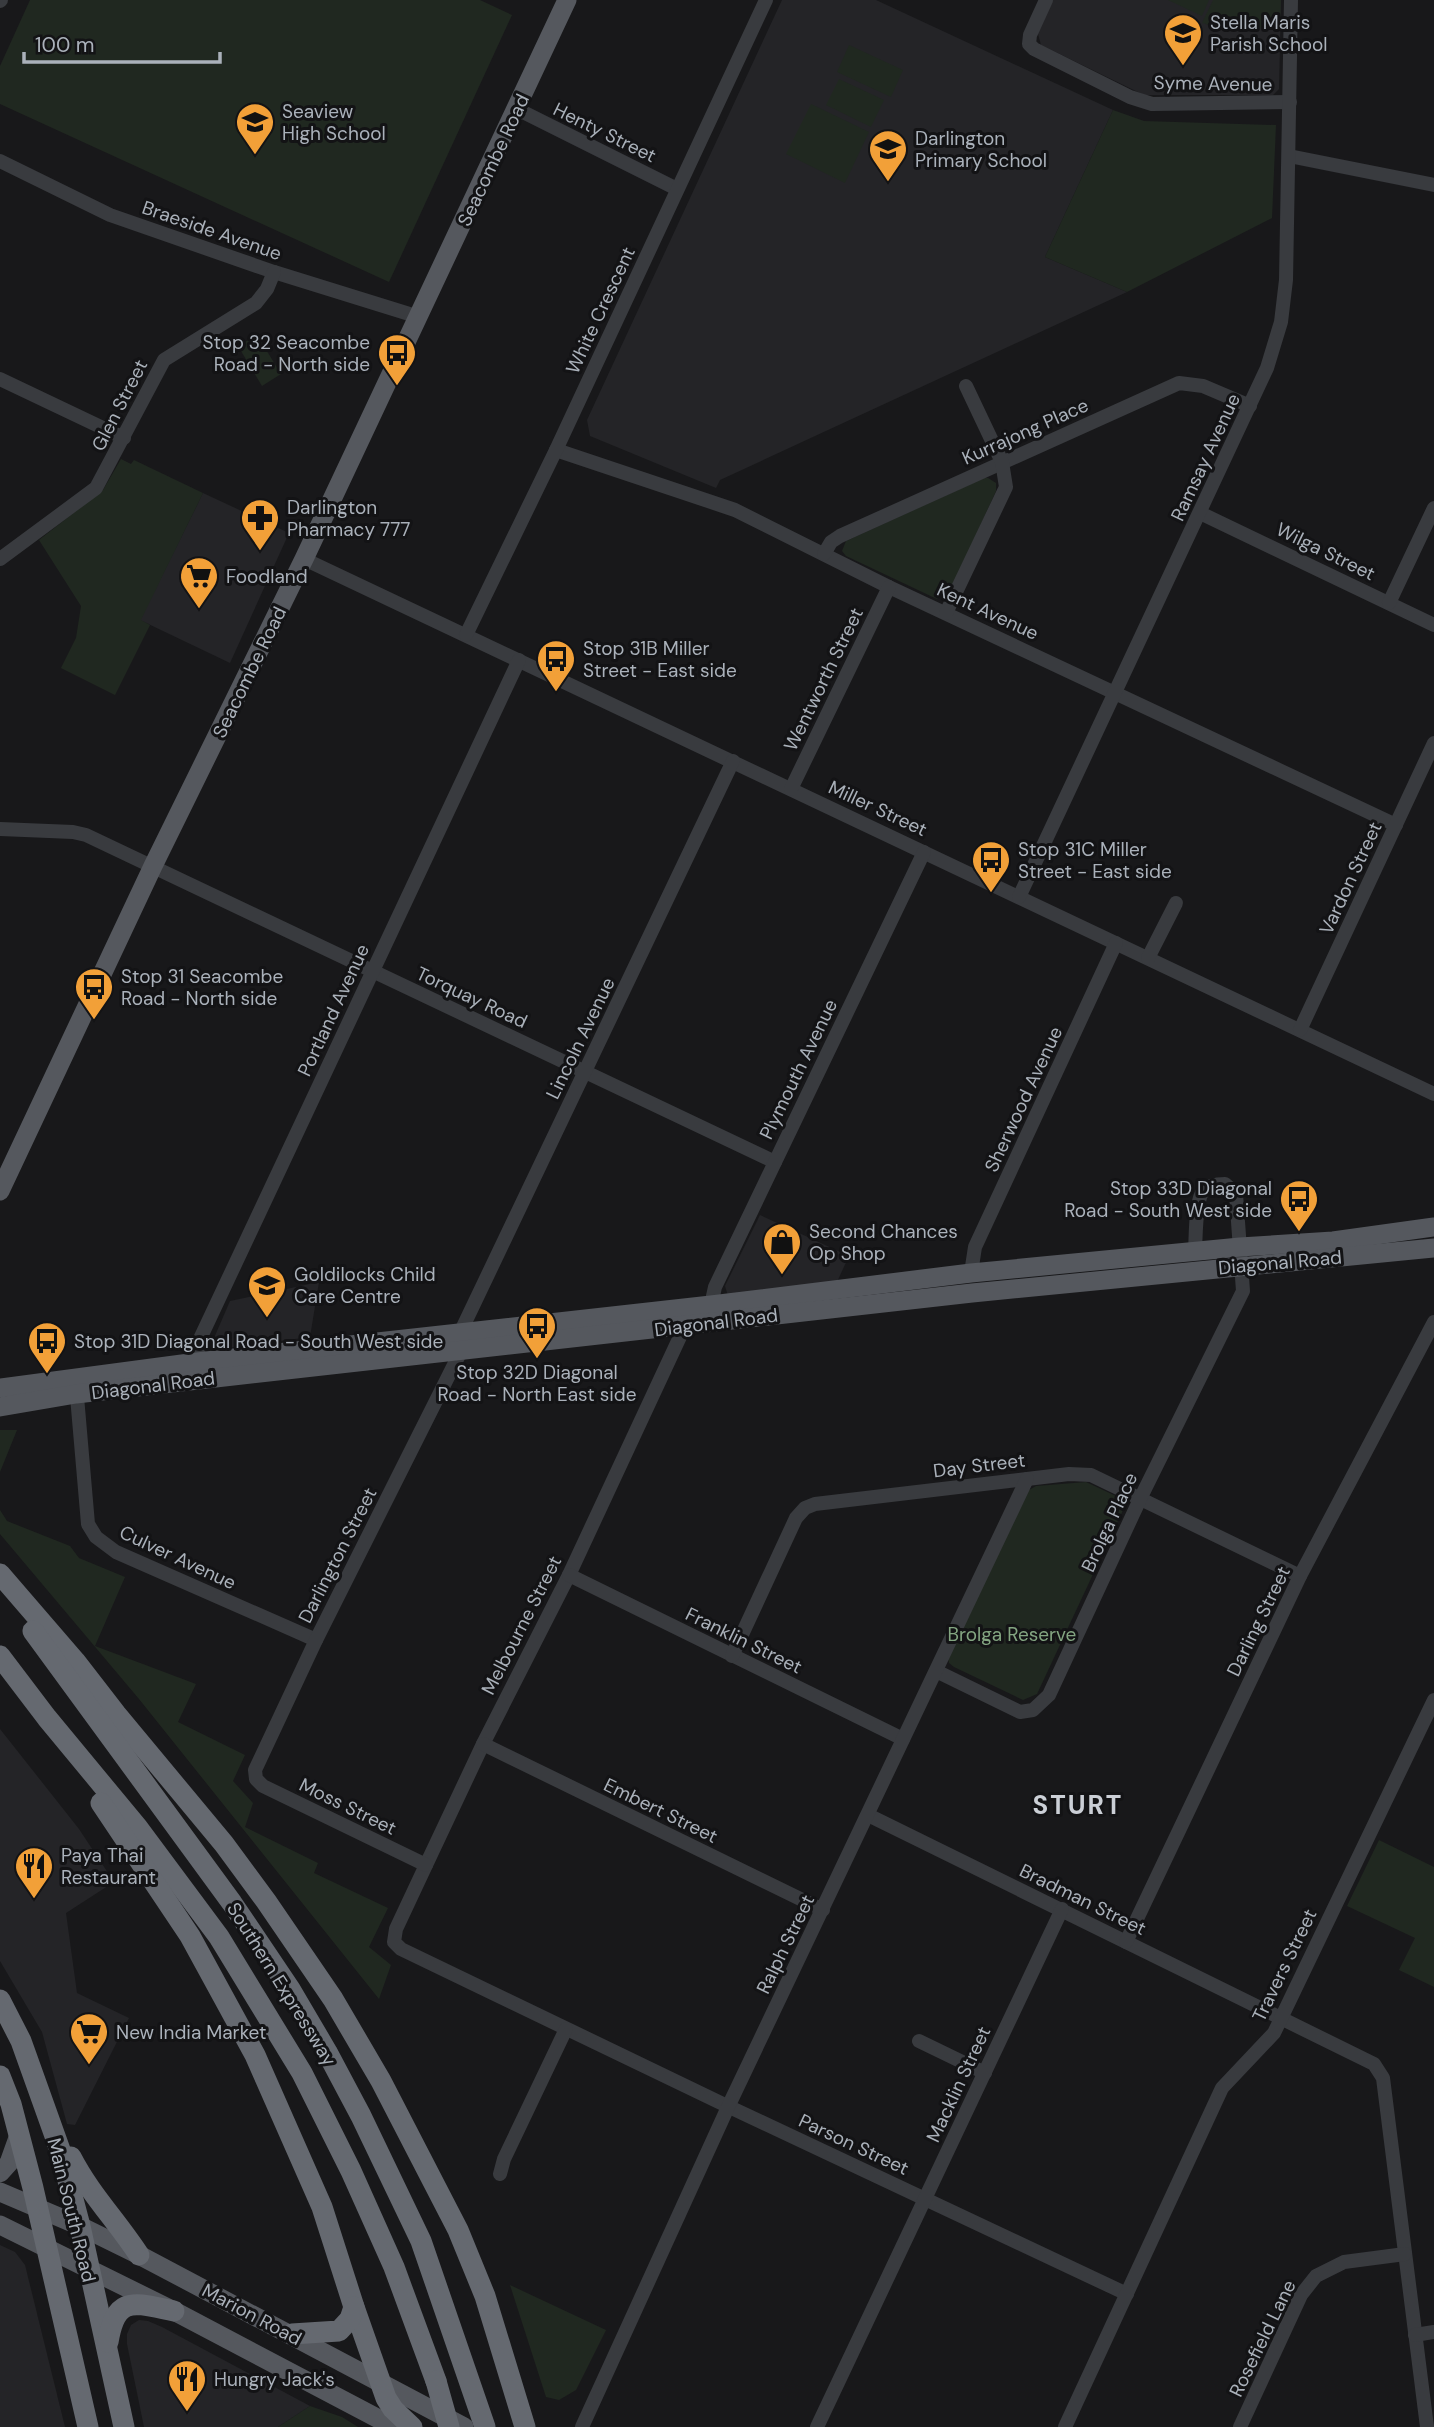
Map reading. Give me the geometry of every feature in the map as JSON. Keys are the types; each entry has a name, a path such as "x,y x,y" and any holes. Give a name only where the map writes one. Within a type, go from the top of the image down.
{"highway":[{"path":"0,1574 75,1661 223,1844 266,1901 332,1999 381,2081 458,2230 485,2296 525,2427"},
{"name":"Southern Expressway","path":"0,1585 232,1903 290,1989 327,2052 421,2241 485,2427"},
{"name":"Southern Expressway","path":"0,1656 47,1718 138,1828 219,1937 302,2073 351,2171 394,2267 436,2381 449,2427"},
{"path":"47,1718 190,1936 256,2055 322,2207 381,2382 393,2409 412,2427"},
{"name":"Main South Road","path":"0,2000 21,2041 53,2133 80,2226 124,2427"},
{"name":"Main South Road","path":"0,2076 19,2135 88,2427"},
{"path":"53,2133 64,2145 84,2183 139,2255"},
{"path":"106,2351 111,2321 121,2308 135,2303 174,2311"},
{"path":"292,2334 339,2331 350,2319 354,2307"}],"main road":[{"name":"Seacombe Road","path":"0,1191 153,866 304,559 567,0"},
{"name":"Diagonal Road","path":"0,1388 76,1386 685,1317 971,1283 1195,1251 1241,1256 1434,1227"},
{"name":"Diagonal Road","path":"685,1317 711,1305 1241,1256 1434,1248"},
{"name":"Diagonal Road","path":"0,1407 76,1386"},
{"path":"0,2173 9,2163 19,2135"},
{"name":"Marion Road","path":"0,2192 139,2255 464,2427"},
{"name":"Marion Road","path":"0,2225 174,2311 394,2427"}],"street":[{"name":"White Crescent","path":"466,635 556,450 766,0"},
{"name":"Syme Avenue","path":"1046,0 1030,35 1029,44 1034,50 1130,97 1152,104 1290,102"},
{"name":"Ramsay Avenue","path":"1019,897 1267,368 1281,321 1285,295 1291,0"},
{"name":"Henty Street","path":"517,109 677,189"},
{"path":"1289,156 1434,185"},
{"name":"Braeside Avenue","path":"0,161 110,215 274,272 419,317"},
{"name":"Glen Street","path":"0,559 96,488 164,360 256,303 267,289 274,272"},
{"path":"0,379 124,438"},
{"name":"Kurrajong Place","path":"824,554 831,542 840,536 1178,383 1203,386 1250,406"},
{"path":"946,613 1003,495 1006,478 1002,462 966,386"},
{"name":"Kent Avenue","path":"556,450 735,510 889,587 1396,825"},
{"path":"1389,603 1434,508"},
{"name":"Wilga Street","path":"1200,513 1434,625"},
{"name":"Miller Street","path":"304,559 1434,1094"},
{"name":"Wentworth Street","path":"791,789 889,587"},
{"name":"Portland Avenue","path":"197,1371 199,1341 519,660"},
{"name":"Vardon Street","path":"1300,1030 1434,743"},
{"name":"Lincoln Avenue","path":"461,1341 733,761"},
{"name":"Torquay Road","path":"0,829 86,835 775,1162"},
{"name":"Plymouth Avenue","path":"711,1305 715,1287 924,852"},
{"path":"1148,958 1176,903"},
{"name":"Sherwood Avenue","path":"971,1283 975,1247 1116,943"},
{"name":"Diagonal Road","path":"1195,1251 1199,1198 1204,1190 1212,1185 1225,1184 1236,1194 1241,1256"},
{"name":"Brolga Place","path":"936,1671 1020,1712 1033,1710 1049,1695 1140,1497 1243,1291 1241,1256"},
{"name":"Melbourne Street","path":"394,1941 396,1929 483,1744 569,1575 685,1317"},
{"name":"Darling Street","path":"1126,1942 1300,1576 1434,1322"},
{"name":"Darlington Street","path":"256,1779 256,1770 316,1640 461,1341"},
{"name":"Culver Avenue","path":"76,1386 88,1524 96,1537 116,1552 316,1640"},
{"name":"Day Street","path":"732,1656 796,1518 805,1508 815,1504 1069,1474 1091,1475 1300,1576"},
{"name":"Ralph Street","path":"582,2427 728,2107 1027,1479"},
{"name":"Franklin Street","path":"569,1575 903,1739"},
{"name":"Travers Street","path":"1065,2427 1222,2088 1274,2033 1434,1700"},
{"name":"Embert Street","path":"483,1744 823,1910"},
{"name":"Moss Street","path":"256,1779 263,1786 426,1865"},
{"name":"Bradman Street","path":"868,1815 1374,2064 1383,2078 1427,2427"},
{"name":"Macklin Street","path":"817,2427 1062,1909"},
{"name":"Parson Street","path":"394,1941 401,1949 566,2029 1126,2294"},
{"path":"500,2174 504,2159 566,2029"},
{"path":"919,2041 985,2074"},
{"name":"Rosefield Lane","path":"1240,2427 1301,2295 1316,2276 1344,2262 1405,2254"},
{"path":"1415,2335 1434,2332"}],"shaded area":[{"name":"Darlington Primary School","path":"782,0 876,0 1113,110 1045,257 1127,292 720,480 716,488 590,436 587,420"},
{"name":"Stella Maris Parish School","path":"1052,0 1281,0 1279,89 1273,95 1144,95 1041,45 1037,30"},
{"path":"203,493 289,533 230,663 140,620"},
{"path":"760,1215 849,1256 836,1284 728,1296 725,1286"},
{"name":"Goldilocks Child Care Centre","path":"319,1282 310,1337 221,1349 214,1338 230,1301"},
{"path":"0,1729 79,1829 114,1882 66,1913 77,1993 129,2018 75,2125 67,2124 42,2032 0,1961"},
{"path":"0,2245 15,2252 25,2265 65,2427 0,2427"},
{"path":"139,2320 162,2327 310,2406 278,2427 144,2427 127,2344 131,2325"}],"green space":[{"name":"Seaview High School","path":"30,0 480,0 512,15 389,282 0,104 0,66"},
{"path":"1168,0 1209,0 1202,16"},
{"path":"1213,0 1281,0 1280,26 1231,31 1202,23"},
{"path":"849,45 903,70 891,97 837,72"},
{"path":"839,79 884,100 871,127 826,105"},
{"path":"811,104 869,132 845,183 786,154"},
{"path":"1113,110 1144,121 1276,125 1272,218 1127,292 1045,257"},
{"path":"257,335 281,374 262,386 238,346"},
{"path":"121,459 131,464 134,460 203,493 141,620 150,625 115,695 61,668 76,638 81,606 39,540 103,490"},
{"path":"984,478 996,483 996,491 949,594 937,599 846,556 842,551 846,541"},
{"path":"0,1430 17,1430 0,1472"},
{"name":"Brolga Reserve","path":"1086,1482 1118,1497 1123,1510 1037,1694 1023,1700 954,1667 949,1663 948,1657 1029,1490 1036,1486"},
{"path":"0,1510 7,1521 70,1546 79,1558 125,1577 95,1646 196,1684 178,1722 245,1755 233,1781 253,1803 245,1827 318,1863 314,1873 388,1908 369,1947 391,1965 379,1999 139,1699 0,1534"},
{"path":"1379,1840 1434,1867 1434,1987 1399,1970 1415,1938 1347,1906"},
{"path":"510,2285 606,2330 576,2390 559,2400 546,2397"},
{"path":"310,2406 342,2417 358,2427 278,2427"}],"place":[{"name":"Stella Maris Parish School","path":"1183,67"},
{"name":"Seaview High School","path":"255,156"},
{"name":"Darlington Primary School","path":"888,183"},
{"name":"Stop 32 Seacombe Road - North side","path":"397,387"},
{"name":"Darlington Pharmacy 777","path":"260,552"},
{"name":"Foodland","path":"199,610"},
{"name":"Stop 31B Miller Street - East side","path":"556,693"},
{"name":"Stop 31C Miller Street - East side","path":"991,894"},
{"name":"Stop 31 Seacombe Road - North side","path":"94,1021"},
{"name":"Stop 33D Diagonal Road - South West side","path":"1299,1233"},
{"name":"Second Chances Op Shop","path":"782,1276"},
{"name":"Goldilocks Child Care Centre","path":"267,1319"},
{"name":"Stop 32D Diagonal Road - North East side","path":"537,1360"},
{"name":"Stop 31D Diagonal Road - South West side","path":"47,1375"},
{"name":"Paya Thai Restaurant","path":"34,1900"},
{"name":"New India Market","path":"89,2066"},
{"name":"Hungry Jack's","path":"187,2413"}],"district":[{"name":"STURT","path":"1078,1805"}]}
